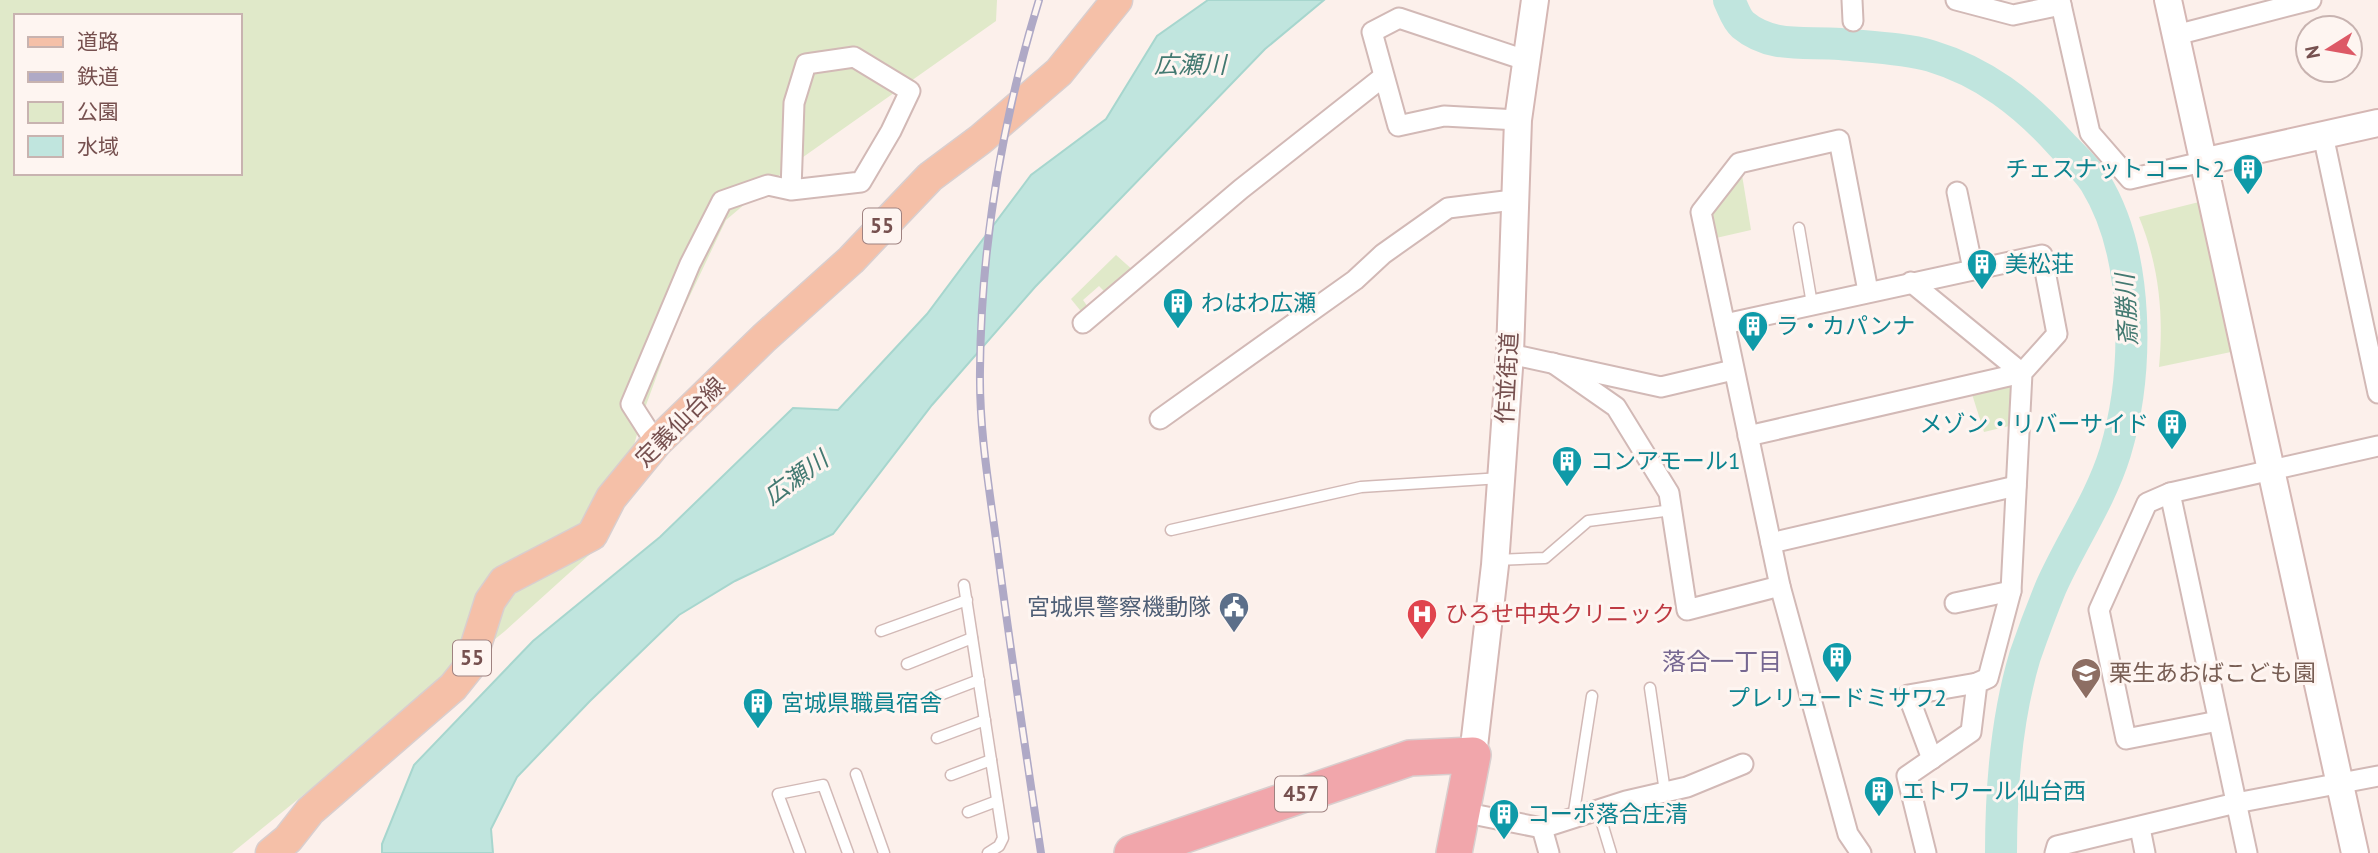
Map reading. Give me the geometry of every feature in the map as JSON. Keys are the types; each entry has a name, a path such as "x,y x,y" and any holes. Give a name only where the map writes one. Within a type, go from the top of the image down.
{"highway":[{"path":"1454,853 1473,755"},
{"name":"457","path":"1132,853 1410,758 1473,755"}],"main road":[{"name":"定義仙台線","path":"271,853 288,839 310,811 453,687 470,667 490,601 504,581 592,535 611,498 656,443 764,338 851,260 930,177 981,139 1059,72 1117,0"}],"street":[{"name":"作並街道","path":"1473,755 1495,560 1510,354 1513,200 1518,120 1535,0"},
{"path":"1852,0 1853,21"},
{"path":"1956,0 2011,8 2061,3 2090,133 2130,179 2378,123"},
{"path":"2168,0 2355,853"},
{"path":"2176,35 2308,0"},
{"path":"1518,120 1444,116 1398,126 1372,32 1398,18 1525,60"},
{"path":"656,443 631,404 690,264 722,201 768,185 791,190 861,181 891,131 910,90 854,57 806,64 794,103 791,190"},
{"path":"1083,323 1241,189 1383,77"},
{"path":"2323,135 2378,393"},
{"path":"1861,853 1848,834 1780,586 1701,212 1740,163 1839,140 1868,291"},
{"path":"1957,192 1973,269"},
{"path":"1160,419 1355,280 1383,254 1448,208 1513,200"},
{"path":"1725,324 2042,255 2057,334 2022,373 1748,436"},
{"path":"1911,282 2022,373"},
{"path":"1510,354 1661,387 1733,370"},
{"path":"1553,363 1616,407 1669,493 1687,610 1780,586"},
{"path":"1932,759 1908,695 1988,678 2011,591 2022,373"},
{"path":"2218,721 2126,739 2099,610 2147,503 2170,493 2378,446"},
{"path":"1770,543 2016,486"},
{"path":"2170,493 2247,853"},
{"path":"1955,603 2011,591"},
{"path":"1926,853 1907,776 1971,732 1977,682"},
{"path":"1462,812 1542,828 1687,787 1743,764"},
{"path":"2055,853 2057,846 2236,803 2378,776"},
{"path":"1542,828 1549,853"},
{"path":"2140,828 2145,853"}],"lane":[{"path":"1799,228 1812,304"},
{"path":"1171,530 1361,487 1501,478"},
{"path":"1495,560 1545,558 1588,521 1671,510"},
{"path":"964,585 1003,838 999,846 988,853"},
{"path":"881,631 967,600"},
{"path":"907,664 972,638"},
{"path":"924,701 979,680"},
{"path":"1650,688 1665,792"},
{"path":"1573,818 1592,696"},
{"path":"937,738 985,720"},
{"path":"951,775 991,760"},
{"path":"856,774 884,853"},
{"path":"800,853 778,794 823,785 848,853"},
{"path":"968,812 997,801"},
{"path":"1598,810 1611,853"}],"green space":[{"path":"0,0 997,0 996,21 789,167 726,220 674,329 642,416 609,537 505,631 232,853 0,853"},
{"path":"1742,175 1751,230 1716,238 1708,209 1736,177"},
{"path":"2199,202 2231,352 2159,367 2161,328 2158,290 2151,253 2139,217"},
{"path":"1116,255 1135,272 1106,293 1099,286 1083,300 1090,310 1084,315 1071,299"},
{"path":"2001,382 2011,387 2009,426 1984,432 1971,391"}],"water":[{"name":"広瀬川","path":"1208,0 1324,0 1265,49 1035,287 932,405 833,534 735,581 679,615 590,701 517,777 491,829 493,853 382,853 382,844 414,765 533,641 660,537 793,408 838,410 927,314 1031,175 1106,119 1157,36"}],"waterway":[{"name":"斎勝川","path":"1729,0 1741,23 1766,38 1909,51 1950,63 1986,80 2018,102 2047,129 2095,182 2110,211 2120,244 2131,315 2131,351 2123,421 2109,471 2051,587 2025,656 2013,704 2006,753 2001,853"}],"railway":[{"path":"1039,0 1014,91 996,183 984,276 980,370 986,462 1041,853"}],"place":[{"name":"チェスナットコート2","path":"2248,196"},
{"name":"美松荘","path":"1982,291"},
{"name":"わはわ広瀬","path":"1178,330"},
{"name":"ラ・カパンナ","path":"1753,353"},
{"name":"メゾン・リバーサイド","path":"2172,451"},
{"name":"コンアモール1","path":"1567,488"},
{"name":"宮城県警察機動隊","path":"1234,634"},
{"name":"ひろせ中央クリニック","path":"1422,641"},
{"name":"プレリュードミサワ2","path":"1837,684"},
{"name":"栗生あおばこども園","path":"2086,700"},
{"name":"宮城県職員宿舎","path":"758,730"},
{"name":"エトワール仙台西","path":"1879,818"},
{"name":"コーポ落合庄清","path":"1504,841"}],"district":[{"name":"落合一丁目","path":"1722,662"}]}
